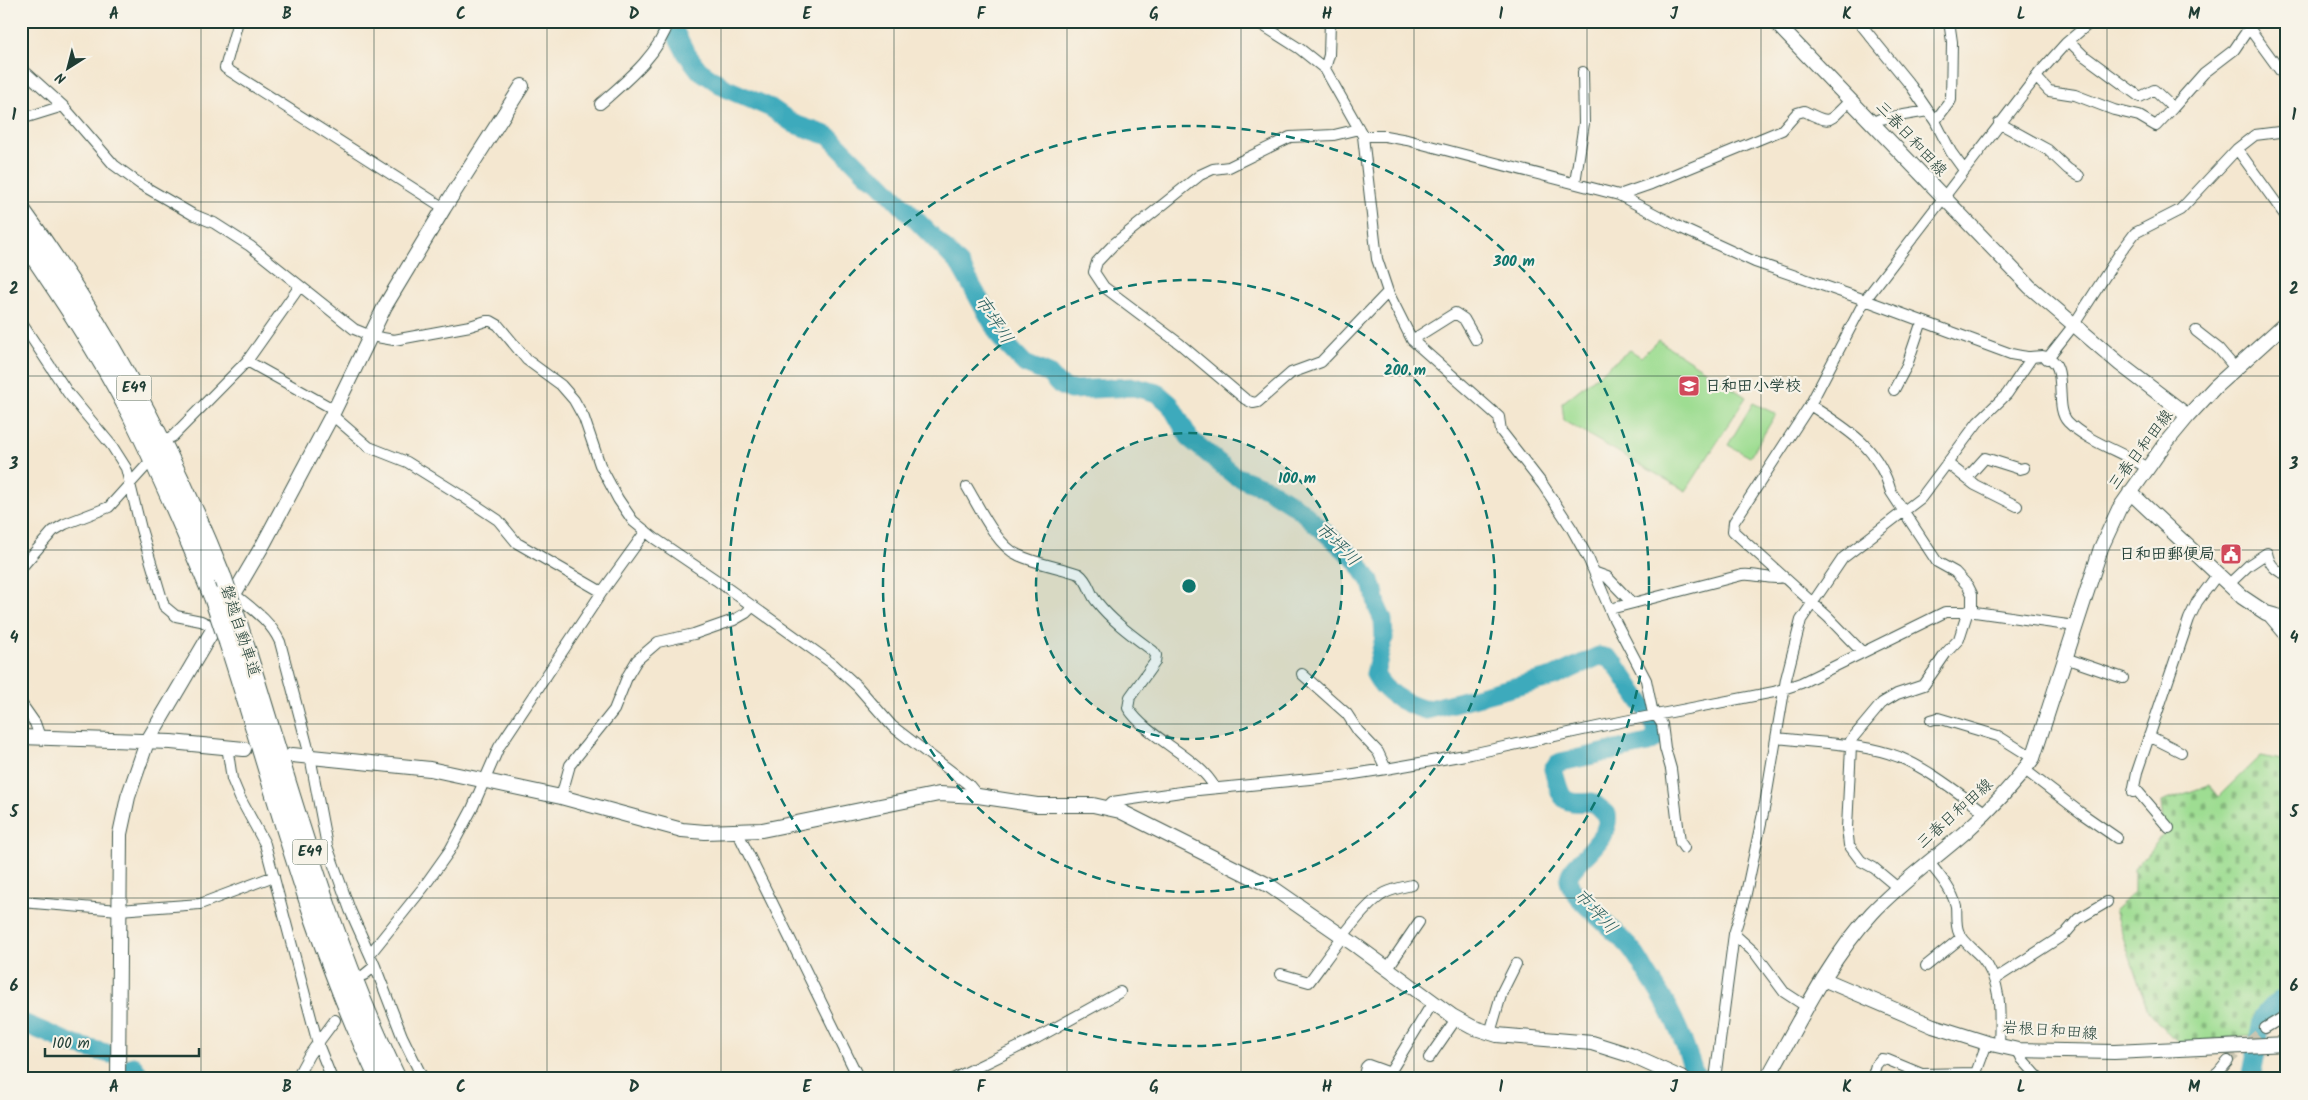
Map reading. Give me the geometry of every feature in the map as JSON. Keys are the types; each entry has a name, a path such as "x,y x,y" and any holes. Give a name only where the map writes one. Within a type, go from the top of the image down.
{"highway":[{"name":"磐越自動車道","path":"21,210 67,276 125,371 185,489 228,586 315,871 349,969 397,1079"},
{"name":"磐越自動車道","path":"21,237 90,342 130,413 171,497 212,597 228,642 313,912 351,1014 379,1079"}],"street":[{"path":"238,21 225,68 444,208"},
{"path":"600,104 653,54 664,36 669,21"},
{"path":"1256,21 1300,49 1325,70 1361,132 1376,252 1388,292 1412,340 1499,417 1501,431 1543,485 1572,528 1596,573 1610,609 1646,680 1652,709 1662,724 1665,748 1671,769 1680,842 1684,848"},
{"path":"1325,70 1329,56 1330,21"},
{"name":"三春日和田線","path":"1769,1074 1823,979 1851,938 1873,912 1898,888 1986,813 2025,770 2033,758 2101,548 2118,509 2188,416 2073,326 2030,287 1944,200 1774,21"},
{"path":"1858,21 1911,86 1935,121 1951,152 1964,170"},
{"path":"1935,121 1951,100 1952,42 1949,21"},
{"path":"1862,652 1812,602 1733,531 1734,522 1810,404 1865,300 1944,200 1999,123 2036,77 2069,41 2092,21"},
{"path":"2036,77 2045,88 2053,93 2075,95 2114,110 2139,116 2156,126 2204,73 2234,50 2240,43 2246,24"},
{"path":"2246,24 2287,80"},
{"path":"2069,41 2083,55 2140,97 2154,90 2173,108"},
{"path":"21,68 63,106 107,157 127,176 227,232 354,329 371,336 394,340 470,326 486,321 491,321 498,325 527,360 561,385 574,400 584,418 600,465 618,499 634,521 833,664 857,686 892,726 969,785 978,796"},
{"path":"1575,183 1584,123 1583,72"},
{"path":"118,1079 120,834 128,797 147,742 214,627 228,586 264,542 333,413 385,306 444,208 522,86"},
{"path":"1619,195 1651,184 1782,130 1798,113 1804,111 1824,121 1831,120 1850,101"},
{"path":"21,119 63,106"},
{"path":"1871,123 1880,119 1928,111"},
{"path":"1999,123 2043,147 2068,169 2080,176"},
{"path":"2048,359 2073,326 2135,233 2180,210 2237,149 2255,135 2287,131"},
{"path":"1388,292 1321,362 1291,373 1258,402 1253,403 1245,399 1180,344 1104,287 1094,272 1097,262 1116,243 1200,175 1213,169 1229,167 1290,137 1361,132 1407,140 1619,195 1681,228 1755,262 2011,354 2032,358 2040,356 2048,359 2058,371 2061,389 2060,410 2066,421 2081,433 2115,449 2147,468"},
{"path":"2237,149 2287,218"},
{"path":"172,437 247,362 300,286"},
{"path":"1412,340 1455,313 1464,319 1476,340"},
{"path":"1894,390 1907,365 1922,321"},
{"path":"21,322 68,393 121,459 130,483 143,537 164,606 176,616 200,621 214,627"},
{"path":"2188,416 2235,368 2287,322"},
{"path":"2196,331 2218,349 2235,368"},
{"path":"1715,1079 1734,934 1747,888 1800,620 1850,552 1921,498 1978,422 2007,394 2032,358"},
{"path":"247,362 333,413 369,446 407,462 498,520 517,543 602,592"},
{"path":"1810,404 1862,440 1889,478 1891,492 1937,562 1954,572 1968,586 1972,594 1970,611 1959,639 1946,653 1924,685 1897,694 1882,703 1851,740 1847,828 1849,845 1861,861 1874,868 1898,888"},
{"path":"1967,478 1985,458 2020,469 2024,468"},
{"path":"1947,463 1982,488 2017,506"},
{"path":"21,568 53,531 65,524 109,507 147,465"},
{"path":"967,487 1008,549 1017,555 1079,574 1085,578 1089,592 1108,615 1153,651 1156,655 1155,662 1130,697 1128,708 1133,716 1149,730 1206,776 1215,788"},
{"path":"2130,492 2228,585 2257,608 2266,613 2287,619"},
{"path":"370,954 423,888 450,850 472,809 499,747 602,592 646,531"},
{"path":"2228,585 2249,565 2267,553 2274,567 2287,574"},
{"path":"1596,573 1607,577 1632,603"},
{"path":"1610,609 1745,574 1778,579 1784,577"},
{"path":"2169,828 2134,789 2136,772 2196,602 2218,575"},
{"path":"228,586 274,628 288,670 310,756 327,846 350,910 375,966 402,1036 423,1079"},
{"path":"561,797 570,765 614,710 628,675 643,655 658,642 694,634 734,620 753,606"},
{"path":"1106,807 1112,802 1126,800 1215,788 1341,776 1386,769 1471,754 1786,688 1801,683 1945,612 1970,611 2075,626"},
{"path":"2266,613 2287,638"},
{"path":"2065,658 2123,678"},
{"path":"1302,674 1346,714 1358,731 1378,752 1386,769"},
{"path":"21,703 35,723 40,737"},
{"path":"1931,720 1938,718 1991,734 2033,758"},
{"path":"2149,736 2181,752"},
{"path":"21,737 226,746 244,749"},
{"path":"1778,738 1850,745 1898,756 1946,784 1986,813"},
{"path":"226,746 232,778 240,798 265,844 318,1044 332,1079"},
{"path":"292,754 430,769 484,779 561,797 682,830 705,832 762,830 940,794 978,796 1037,805 1106,807 1120,811 1176,841 1264,883 1343,937 1456,1019 1472,1027 1490,1033 1592,1043 1630,1055 1683,1079"},
{"path":"2025,770 2117,838"},
{"path":"737,831 859,1079"},
{"path":"1872,1079 1876,1065 1881,1059 1922,1074 1976,1076 1993,1045 1999,994 1994,979 1981,957 1962,937 1957,927 1953,897 1946,884 1928,861"},
{"path":"21,902 119,910 200,904 274,876"},
{"path":"1280,974 1309,982 1343,937 1382,895 1412,885"},
{"path":"1994,979 2064,934 2078,920 2107,902"},
{"path":"1387,969 1418,922"},
{"path":"1734,934 1755,952 1784,992 1807,1007"},
{"path":"1926,966 1962,937"},
{"path":"1490,1033 1502,992 1516,964"},
{"path":"364,975 375,966"},
{"name":"岩根日和田線","path":"1823,979 1933,1026 1993,1045 2018,1050 2114,1052 2287,1044"},
{"path":"953,1079 1035,1039 1120,992"},
{"path":"1363,1079 1368,1065 1388,1076 1434,1002"},
{"path":"1429,1058 1456,1019"},
{"path":"2265,1028 2284,1019"},
{"path":"296,1079 309,1055 334,1020"},
{"path":"2018,1050 2022,1059 2040,1079"},
{"path":"2209,1079 2218,1073 2228,1061"},
{"path":"1769,1074 1784,1079"}],"green space":[{"path":"1658,340 1746,397 1686,491 1564,421 1562,403 1630,350 1641,357"},
{"path":"1753,403 1776,414 1750,457 1728,445"},
{"path":"2260,756 2287,761 2287,1007 2250,1036 2180,1043 2171,1037 2148,1011 2114,910 2134,892 2134,869 2164,834 2161,802 2209,785 2218,797"}],"water":[{"path":"1884,1071 1919,1079 1883,1079"}],"waterway":[{"name":"市坪川","path":"664,21 673,28 686,53 699,70 727,89 771,108 794,124 829,136 867,174 879,182 960,265 1002,340 1025,364 1049,374 1058,384 1070,390 1134,387 1157,393 1170,404 1190,439 1235,476 1268,489 1298,508 1357,561 1373,586 1378,609 1383,620 1384,638 1375,674 1390,693 1411,705 1426,710 1553,677 1599,656 1608,658 1616,665 1649,714 1659,737 1648,743 1561,762 1553,769 1563,797 1573,802 1592,802 1607,814 1607,825 1603,834 1575,867 1570,874 1569,880 1571,887 1585,904 1636,955 1669,1009 1695,1075 1701,1079"},
{"path":"2251,1079 2263,1016 2273,1005 2287,996"},
{"path":"21,1022 75,1045 110,1054"},
{"path":"133,1066 143,1079"}],"tunnel":[{"path":"2228,1061 2265,1028"}],"place":[{"name":"日和田小学校","path":"1689,386"},
{"name":"日和田郵便局","path":"2231,554"}]}
